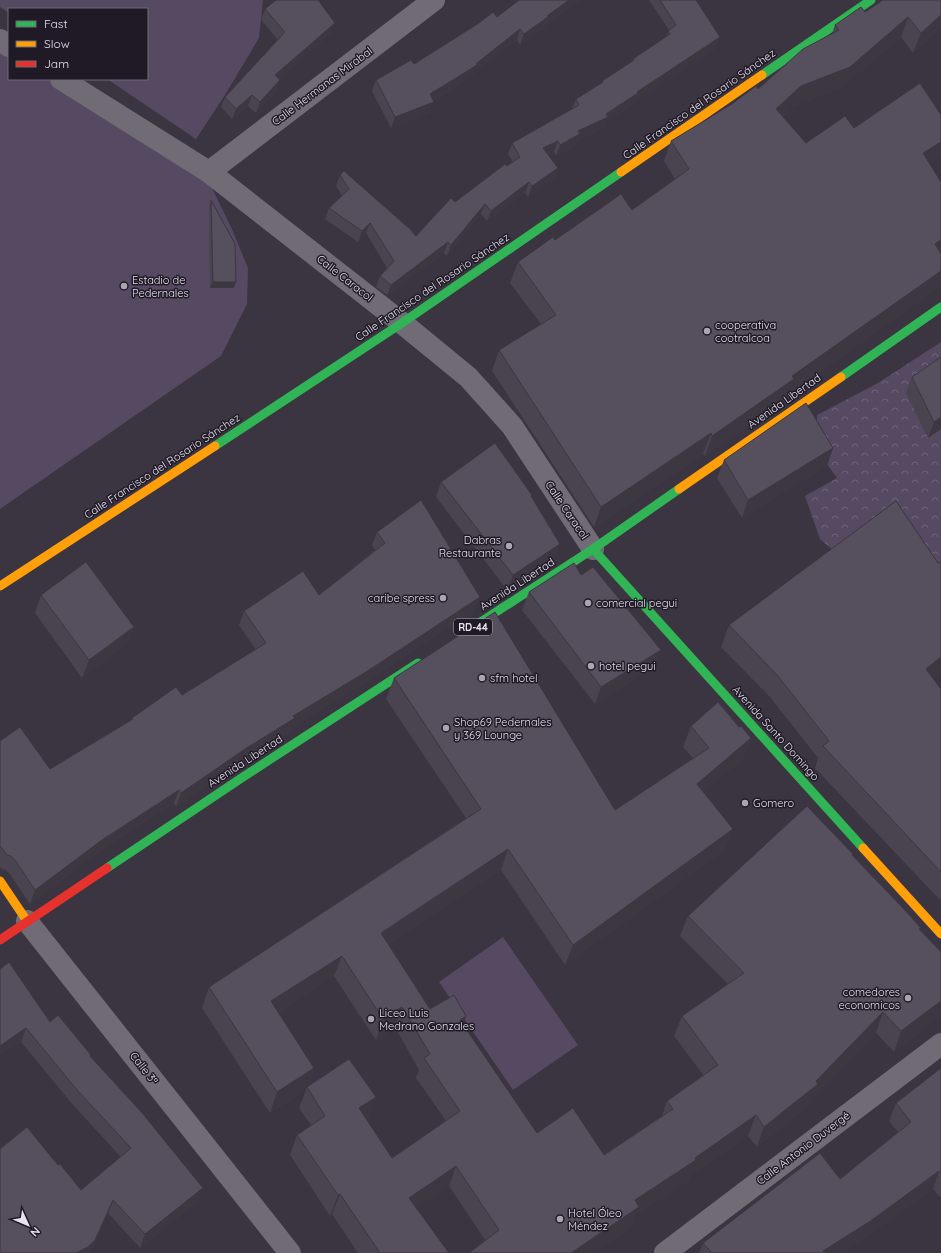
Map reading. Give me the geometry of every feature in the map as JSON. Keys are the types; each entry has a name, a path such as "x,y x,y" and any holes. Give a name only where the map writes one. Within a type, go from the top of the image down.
{"main road":[{"name":"Calle Francisco del Rosario Sánchez","path":"0,586 402,323 871,0"},
{"name":"Avenida Libertad","path":"461,635 594,549 941,307"},
{"name":"Avenida Santo Domingo","path":"594,549 941,934"},
{"name":"Avenida Libertad","path":"0,940 243,777 428,656"},
{"name":"Calle 3ª","path":"0,881 27,921"}],"street":[{"name":"Calle Hermanas Mirabal","path":"209,172 434,0"},
{"name":"Calle Caracol","path":"63,80 209,172 402,323 468,377 512,426 594,549"},
{"name":"Calle 3ª","path":"27,921 290,1253"},
{"name":"Calle Antonio Duvergé","path":"665,1253 941,1044"}],"green space":[{"path":"0,0 263,0 259,38 225,95 196,139 108,80 148,80 148,8 8,8 8,12 0,7"},
{"name":"Estadio de Pedernales","path":"0,48 8,53 8,80 49,80 210,184 231,227 248,268 247,304 221,356 0,509"},
{"path":"941,342 941,571 841,557 820,539 805,496 837,478 817,450 817,415 878,383"},
{"path":"503,937 578,1045 513,1090 439,982"}],"building":[{"path":"276,0 318,0 335,23 275,75 280,80 260,102 252,95 236,109 225,97 285,32 265,9"},
{"path":"519,0 569,0 524,34 520,29 477,63 477,65 430,94 434,102 395,117 376,80 411,60 414,64 479,23 493,12 497,17"},
{"path":"660,0 696,0 720,37 606,114 608,117 578,131 580,134 560,145 558,141 543,148 558,168 532,186 529,182 491,211 485,204 451,245 448,242 391,285 380,276 394,261 370,223 362,231 329,208 349,189 340,175 344,171 416,236 451,198 455,202 505,164 507,166 520,157 512,143 579,105 576,99 603,82 602,81 670,34 668,31 676,25"},
{"path":"883,0 941,0 941,15 921,33 908,17 850,67 801,86 776,109 806,143 845,116 854,128 920,83 941,115 941,142 923,153 941,182 941,240 935,244 941,254 941,271 792,376 794,379 712,436 711,433 601,507 499,350 556,315 518,262 553,237 555,240 621,194 632,210 689,169 671,141 732,104 756,86 758,89 803,49 839,30 835,25 861,7 865,12"},
{"path":"211,200 235,244 236,282 213,282"},
{"path":"941,357 941,417 934,422 912,377"},
{"path":"806,403 833,448 748,500 724,460"},
{"path":"495,443 532,495 531,496 560,544 513,575 441,482"},
{"path":"421,500 480,597 366,672 293,716 295,718 245,749 181,793 179,790 102,840 35,890 15,860 11,856 7,855 0,846 0,741 20,727 50,769 133,719 132,718 176,687 182,695 266,643 244,611 303,571 319,595 385,543 377,532"},
{"path":"896,501 938,563 941,561 941,657 926,669 941,689 941,872 823,746 829,741 778,676 729,625"},
{"path":"86,562 134,627 89,660 41,595"},
{"path":"574,563 581,575 593,567 661,650 601,687 529,592"},
{"path":"495,612 615,810 709,748 691,726 718,702 739,727 741,726 751,738 697,784 733,829 573,945 508,849 381,933 430,1009 454,995 466,1016 460,1020 537,1133 573,1108 604,1155 673,1109 667,1101 718,1065 682,1016 744,973 688,916 807,806 902,907 921,928 919,929 941,952 941,1001 901,1031 883,1012 816,1081 818,1084 764,1127 756,1115 695,1158 696,1160 635,1200 639,1207 571,1253 469,1253 499,1230 456,1166 409,1198 449,1253 380,1253 340,1194 338,1195 297,1135 325,1116 307,1087 349,1059 376,1097 359,1108 392,1158 460,1111 424,1058 430,1054 402,1007 383,1019 342,956 271,1001 314,1068 277,1092 209,987 481,809 394,678"},
{"path":"9,962 50,1022 58,1015 91,1055 90,1056 143,1114 203,1188 145,1234 113,1200 95,1240 88,1247 76,1253 0,1253 0,1149 27,1127 81,1190 131,1148 78,1091 26,1028 0,1046 0,969"},
{"path":"941,1068 941,1173 939,1171 869,1222 823,1251 825,1253 712,1253 703,1243 820,1153 840,1179 911,1122 896,1103"}],"traffic: fast":[{"path":"762,75 871,0"},
{"path":"215,446 402,323 621,172"},
{"path":"841,377 941,307"},
{"path":"470,629 593,549 679,489"},
{"path":"593,549 863,848"},
{"path":"107,868 418,663"}],"traffic: slow":[{"path":"621,172 762,75"},
{"path":"679,489 841,377"},
{"path":"0,586 215,446"},
{"path":"863,848 941,934"},
{"path":"0,881 27,921"}],"traffic: jam":[{"path":"0,940 107,868"}],"place":[{"name":"Estadio de Pedernales","path":"124,286"},
{"name":"cooperativa cootralcoa","path":"707,331"},
{"name":"Dabras Restaurante","path":"509,546"},
{"name":"caribe spress","path":"443,598"},
{"name":"comercial pegui","path":"588,603"},
{"name":"hotel pegui","path":"591,666"},
{"name":"sfm hotel","path":"482,678"},
{"name":"Shop69 Pedernales y 369 Lounge","path":"446,728"},
{"name":"Gomero","path":"745,803"},
{"name":"comedores economicos","path":"908,998"},
{"name":"Liceo Luis Medrano Gonzales","path":"371,1019"},
{"name":"Hotel Óleo Méndez","path":"560,1219"}]}
